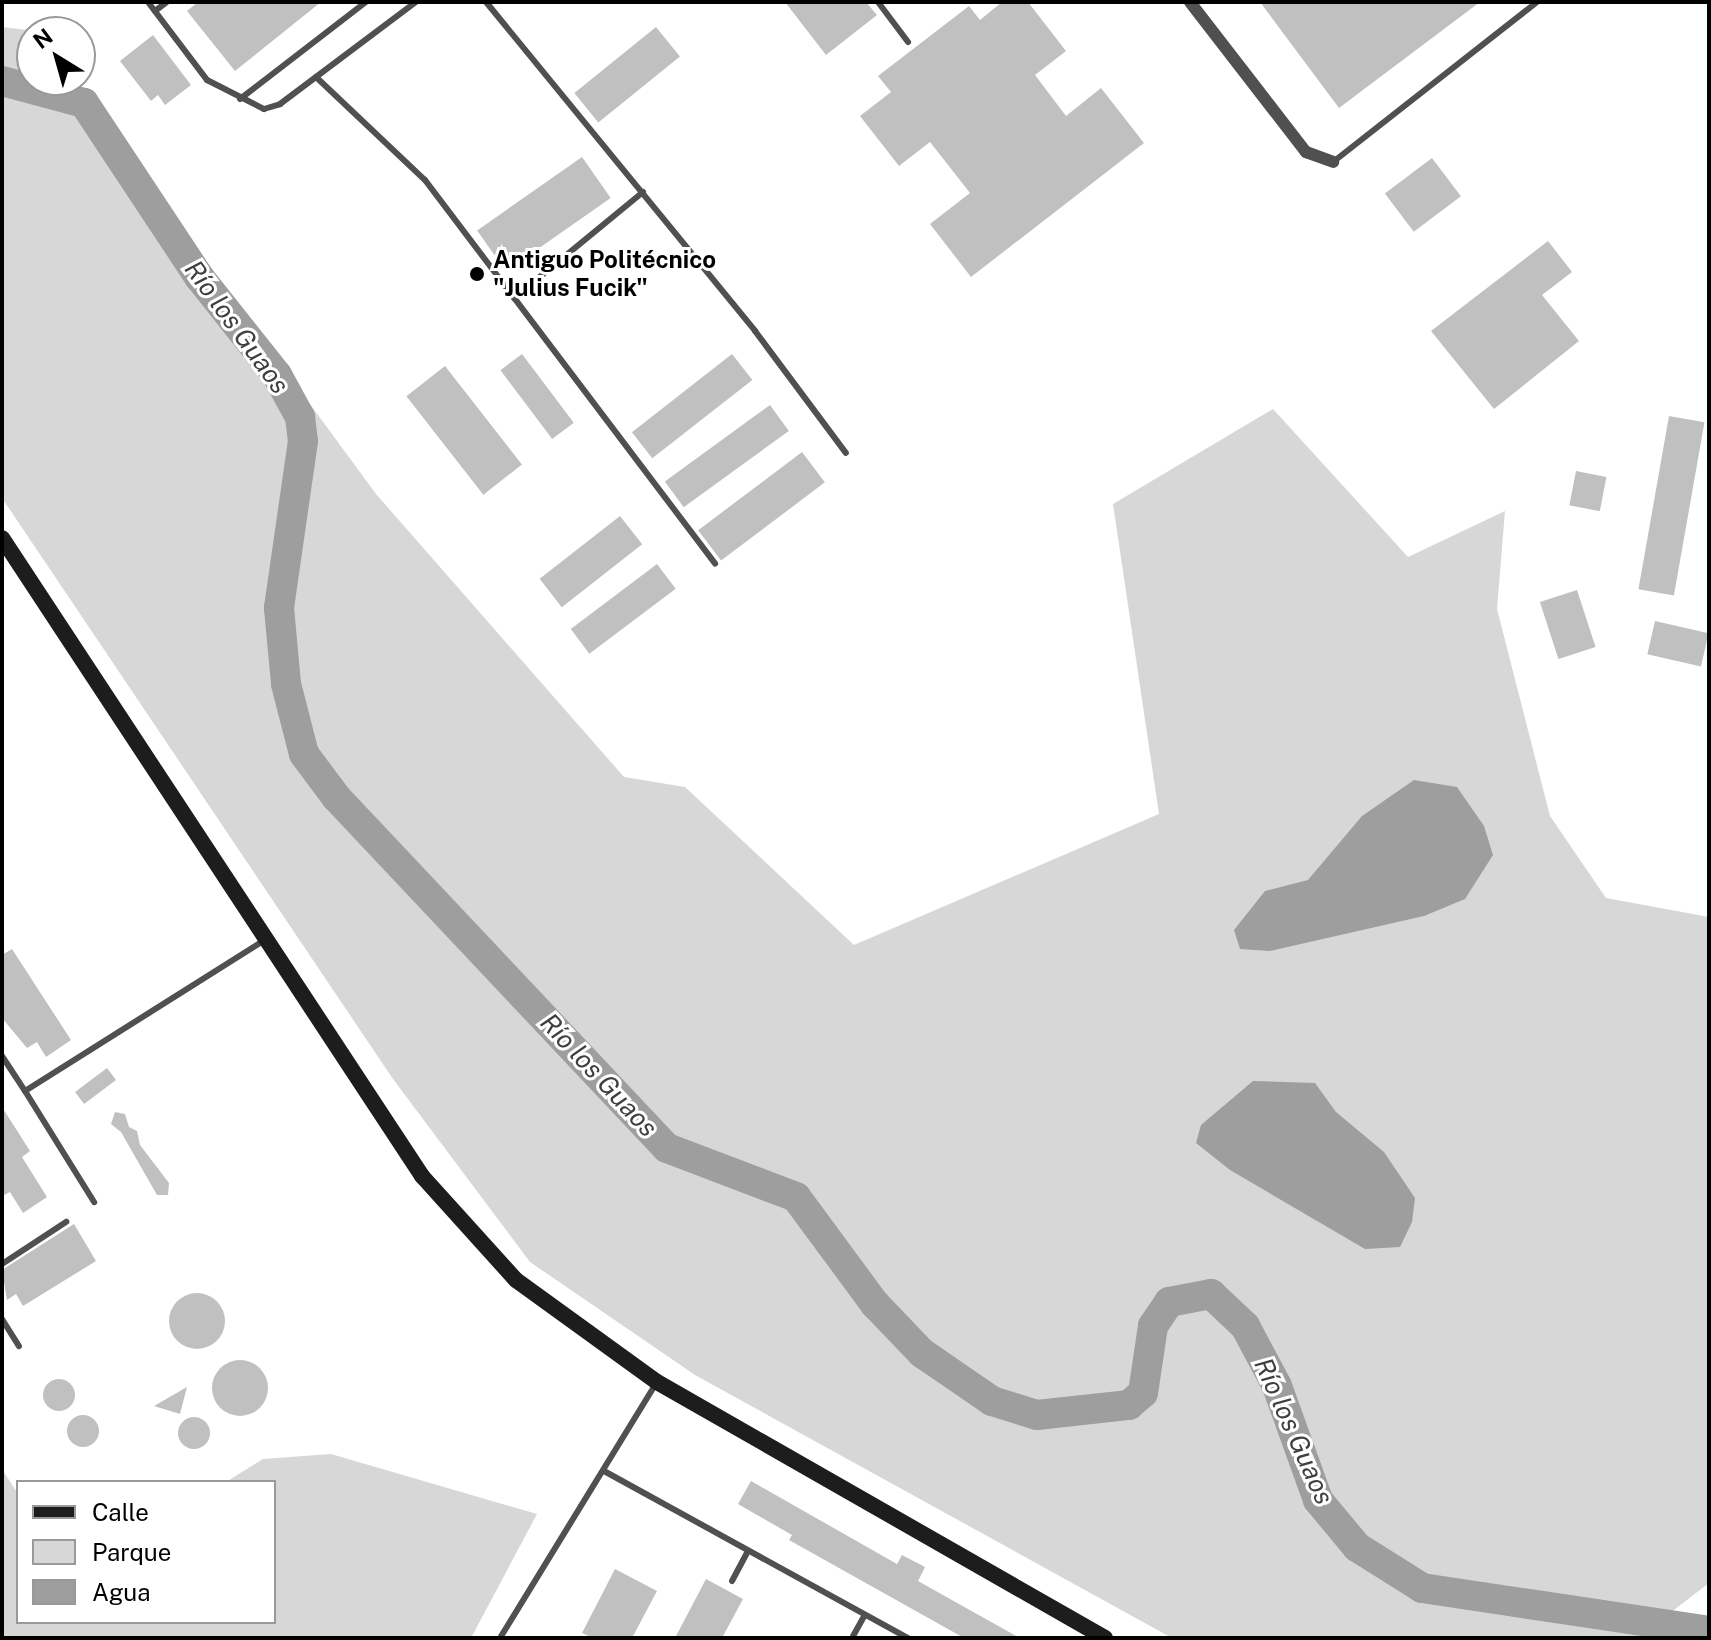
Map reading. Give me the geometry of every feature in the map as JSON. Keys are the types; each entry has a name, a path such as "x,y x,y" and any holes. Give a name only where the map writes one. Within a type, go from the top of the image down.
{"street":[{"path":"1190,2 1306,152 1333,162"},
{"path":"2,538 422,1176 516,1280 657,1382 1105,1638"}],"lane":[{"path":"148,2 207,80 264,109 280,104 416,2"},
{"path":"155,11 167,2"},
{"path":"240,99 366,2"},
{"path":"486,2 643,192 846,453"},
{"path":"878,2 908,42"},
{"path":"1333,162 1537,2"},
{"path":"316,77 425,180 715,564"},
{"path":"514,298 643,192"},
{"path":"25,1091 266,939"},
{"path":"2,1056 94,1202"},
{"path":"2,1264 66,1222"},
{"path":"2,1319 19,1346"},
{"path":"500,1638 657,1382"},
{"path":"604,1471 908,1638"},
{"path":"732,1581 748,1551"},
{"path":"852,1638 865,1615"}],"green space":[{"path":"2,27 16,29 16,96 84,96 376,494 624,777 685,787 854,945 1159,814 1113,504 1273,409 1408,557 1505,511 1497,609 1550,816 1606,898 1709,917 1709,1583 1670,1613 1671,1638 1172,1638 695,1375 530,1262 393,1079 2,498"},
{"path":"331,1454 537,1514 471,1638 2,1638 2,1469 16,1491 16,1624 276,1624 276,1480 229,1480 263,1459"}],"water":[{"path":"1414,780 1457,787 1484,826 1493,855 1465,899 1424,916 1270,951 1240,949 1234,930 1265,891 1308,880 1362,816"},
{"path":"1253,1081 1315,1083 1336,1112 1384,1152 1415,1198 1412,1222 1400,1247 1365,1249 1230,1170 1196,1143 1201,1125"}],"building":[{"path":"198,2 321,2 235,71 187,11"},
{"path":"785,2 866,2 877,15 826,55"},
{"path":"1002,2 1028,2 1066,51 1035,75 1066,116 1101,88 1144,143 971,277 930,224 970,193 930,142 899,166 860,116 891,92 878,76 969,6 980,20"},
{"path":"1260,2 1480,2 1339,108"},
{"path":"656,27 680,57 598,123 574,93"},
{"path":"153,35 191,85 165,105 158,95 151,101 120,61"},
{"path":"582,157 611,198 506,271 477,230"},
{"path":"1432,158 1461,196 1414,232 1385,194"},
{"path":"1548,241 1572,272 1542,295 1579,341 1494,409 1431,331"},
{"path":"522,354 574,423 552,439 500,370"},
{"path":"732,354 752,380 652,458 632,432"},
{"path":"445,366 522,465 483,495 406,396"},
{"path":"770,405 789,431 684,507 665,481"},
{"path":"1669,416 1704,422 1674,596 1638,589"},
{"path":"802,452 825,482 721,561 698,530"},
{"path":"1576,471 1606,477 1600,511 1569,505"},
{"path":"620,516 642,544 562,607 540,579"},
{"path":"657,564 676,589 589,654 571,629"},
{"path":"1577,590 1596,647 1558,659 1540,602"},
{"path":"1655,621 1709,633 1701,667 1647,654"},
{"path":"12,949 71,1040 46,1057 37,1042 27,1048 2,1018 2,955"},
{"path":"107,1068 116,1080 84,1104 75,1092"},
{"path":"2,1107 30,1151 22,1157 47,1197 23,1213 10,1192 2,1196"},
{"path":"115,1112 125,1114 129,1127 137,1131 140,1145 169,1183 168,1195 157,1195 121,1132 111,1124"},
{"path":"74,1224 96,1261 23,1306 16,1294 7,1300 2,1270"},
{"path":"197,1293 217,1301 225,1321 217,1341 197,1349 177,1341 169,1321 177,1301"},
{"path":"240,1360 260,1368 268,1388 260,1408 240,1416 220,1408 212,1388 220,1368"},
{"path":"59,1379 70,1384 75,1395 70,1406 59,1411 48,1406 43,1395 48,1384"},
{"path":"187,1387 180,1414 154,1406"},
{"path":"83,1415 94,1420 99,1431 94,1442 83,1447 72,1442 67,1431 72,1420"},
{"path":"194,1417 205,1422 210,1433 205,1444 194,1449 183,1444 178,1433 183,1422"},
{"path":"751,1481 897,1564 902,1555 925,1567 918,1581 1020,1638 964,1638 789,1540 792,1535 738,1504"},
{"path":"615,1569 657,1591 632,1638 593,1638 582,1633"},
{"path":"706,1579 743,1599 722,1638 675,1638"}],"waterway":[{"name":"Río los Guaos","path":"2,81 84,103 200,278 277,375 300,417 303,441 279,608 286,684 304,754 336,797 667,1148 796,1197 875,1304 922,1353 992,1401 1037,1415 1129,1405 1143,1393 1153,1326 1169,1302 1211,1294 1245,1326 1277,1386 1318,1500 1357,1547 1422,1588 1709,1631"}],"place":[{"name":"Antiguo Politécnico \"Julius Fucik\"","path":"477,274"}]}
